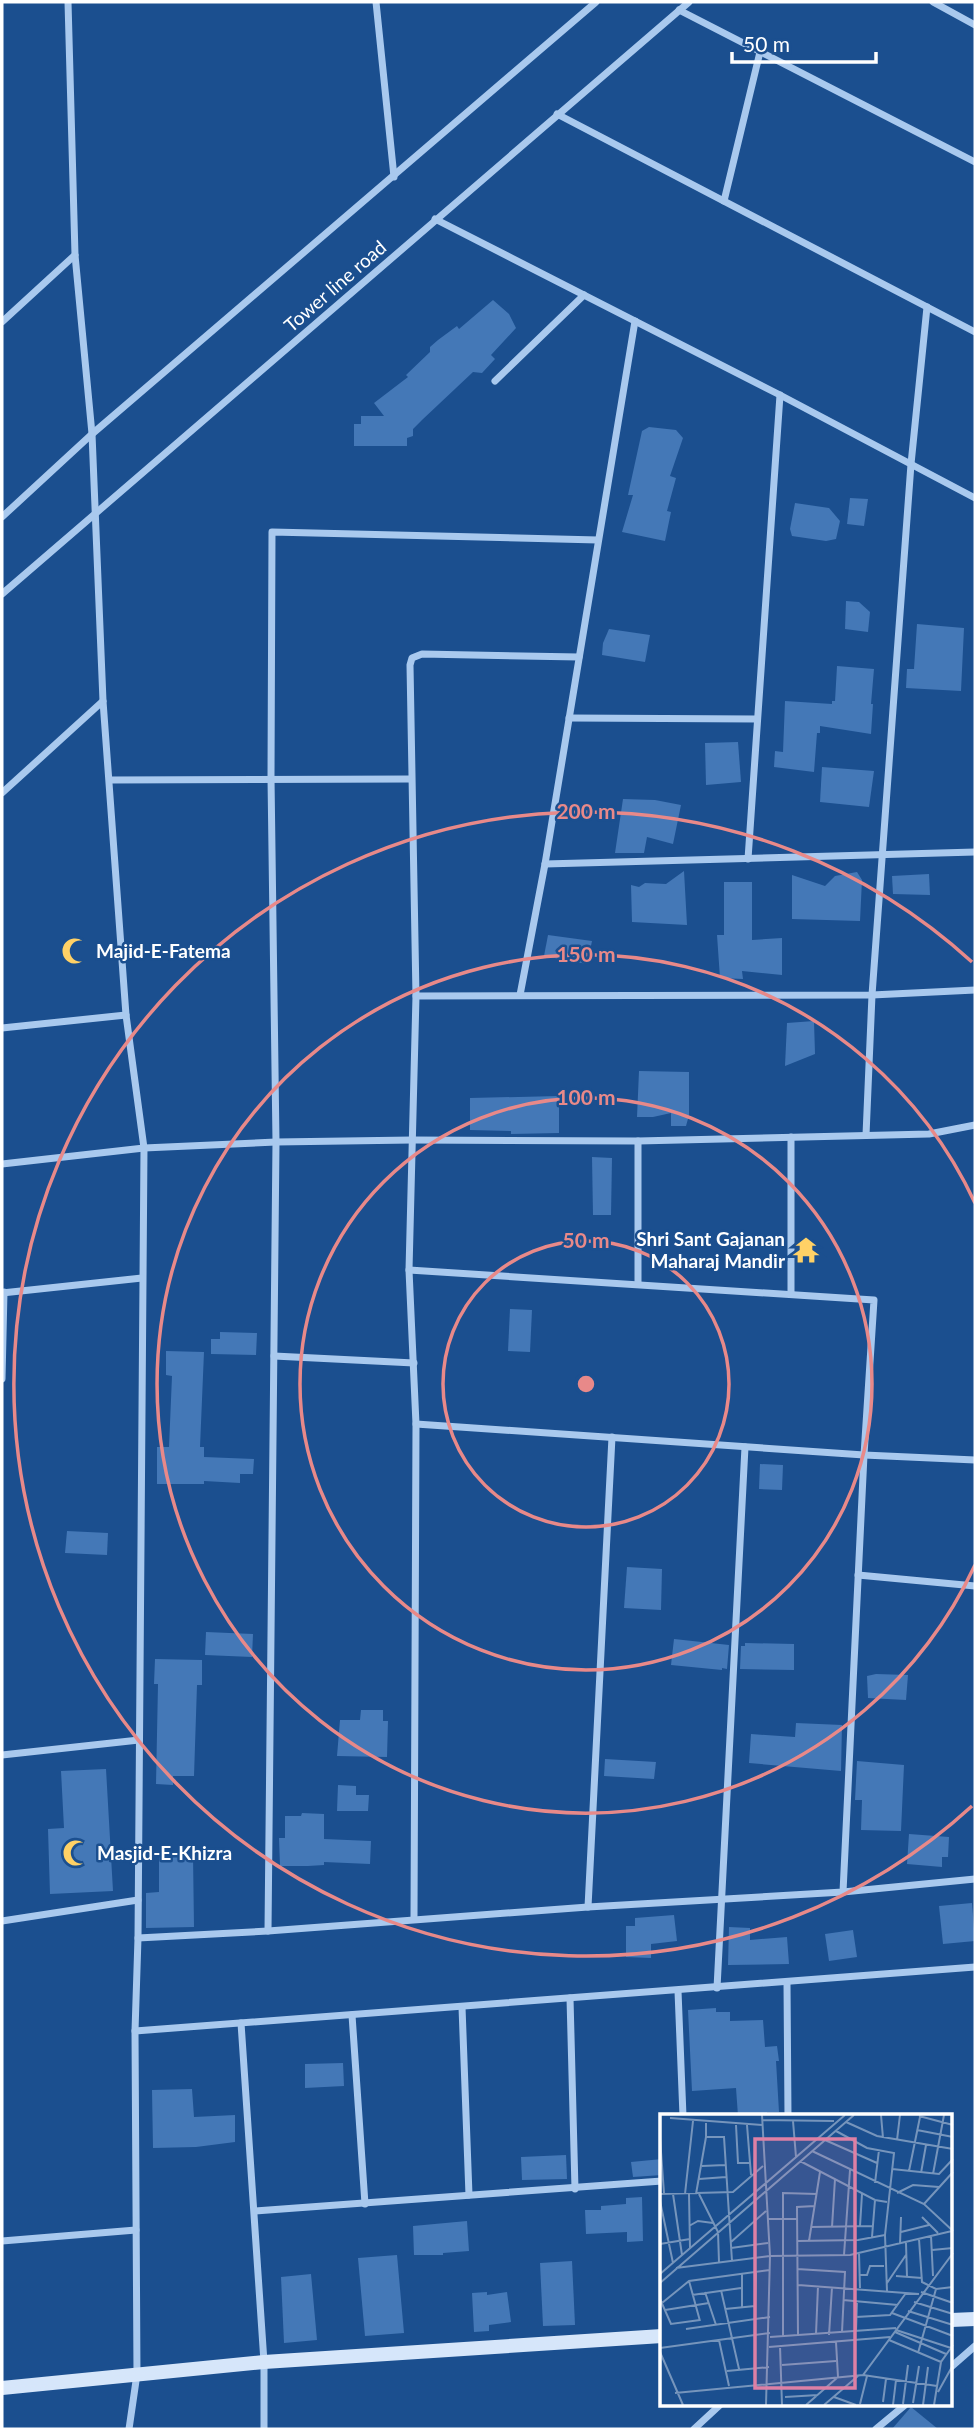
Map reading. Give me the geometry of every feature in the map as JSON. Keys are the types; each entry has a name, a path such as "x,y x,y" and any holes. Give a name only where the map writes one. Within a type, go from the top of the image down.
{"street":[{"path":"68,2 75,255 97,513 103,701 126,1015 144,1149 135,2031 137,2374 130,2429"},
{"path":"376,2 394,177"},
{"path":"2,517 92,434 596,2"},
{"name":"Tower line road","path":"2,594 689,2"},
{"path":"933,2 975,25"},
{"path":"679,10 975,162"},
{"path":"724,201 760,52"},
{"path":"557,114 975,332"},
{"path":"435,219 779,395 975,499"},
{"path":"2,322 75,255"},
{"path":"495,381 584,295"},
{"path":"866,1135 882,855 911,464 927,307"},
{"path":"520,995 545,864 635,321"},
{"path":"748,859 779,395"},
{"path":"268,1931 276,1142 271,778 272,532 598,540"},
{"path":"414,1919 416,1424 409,1270 416,996 410,666 412,658 422,654 579,657"},
{"path":"2,793 103,701"},
{"path":"569,718 757,719"},
{"path":"110,780 411,779"},
{"path":"545,864 975,852"},
{"path":"416,996 872,995 975,990"},
{"path":"2,1027 126,1015"},
{"path":"2,1164 144,1149 276,1142 638,1141 929,1134 975,1125"},
{"path":"791,1137 791,1294"},
{"path":"638,1141 638,1284"},
{"path":"409,1270 874,1300 864,1455 844,1892"},
{"path":"2,1379 3,1293 142,1278"},
{"path":"274,1356 414,1363"},
{"path":"416,1424 864,1455 975,1460"},
{"path":"588,1906 612,1437"},
{"path":"717,1988 745,1447"},
{"path":"858,1576 975,1586"},
{"path":"2,1755 139,1740"},
{"path":"138,1938 268,1931 588,1906 844,1892 975,1880"},
{"path":"2,1921 138,1900"},
{"path":"135,2031 975,1967"},
{"path":"787,1983 788,2114"},
{"path":"678,1991 682,2114"},
{"path":"570,1998 575,2189"},
{"path":"462,2007 469,2195"},
{"path":"352,2015 365,2204"},
{"path":"241,2023 264,2362 264,2429"},
{"path":"255,2211 660,2181"},
{"path":"2,2241 136,2230"},
{"path":"953,2320 975,2319"},
{"path":"2,2388 264,2362 660,2336"},
{"path":"953,2365 975,2346"},
{"path":"694,2429 719,2406"},
{"path":"876,2429 904,2406"}],"building":[{"path":"493,300 509,314 516,328 491,355 495,359 482,373 473,372 422,420 413,429 413,436 407,438 407,446 354,446 354,424 361,424 361,416 384,416 374,403 408,377 406,375 430,352 430,347 438,340 457,326 459,329"},
{"path":"649,427 676,430 683,438 670,476 676,478 667,511 671,512 665,541 622,532 633,495 628,495 642,431"},
{"path":"850,498 868,499 864,526 847,524"},
{"path":"795,503 829,508 840,521 836,539 826,541 792,536 790,529"},
{"path":"846,601 859,602 870,612 868,632 845,629"},
{"path":"917,624 964,628 961,691 906,688 907,669 914,669"},
{"path":"609,629 650,635 645,662 602,655 603,643"},
{"path":"837,666 874,669 871,734 820,726 814,772 774,767 775,751 783,752 785,701 832,704 832,701 835,701"},
{"path":"738,742 741,782 706,785 705,743"},
{"path":"822,767 874,771 869,807 820,802"},
{"path":"623,799 655,800 681,805 673,844 647,837 644,853 615,853"},
{"path":"684,871 687,925 632,922 631,885 639,887 645,883 666,884"},
{"path":"857,872 862,880 860,921 792,919 792,875 825,886 835,876"},
{"path":"929,874 930,895 893,894 892,876"},
{"path":"724,882 752,882 752,940 782,938 782,975 742,971 743,979 720,978 717,935 724,935"},
{"path":"548,935 592,941 587,964 544,956"},
{"path":"814,1021 815,1054 785,1066 787,1023"},
{"path":"639,1071 689,1072 689,1115 686,1126 671,1126 671,1113 637,1117"},
{"path":"559,1096 559,1133 511,1134 511,1131 470,1130 470,1098"},
{"path":"592,1157 612,1158 611,1215 593,1215"},
{"path":"510,1309 532,1310 530,1352 508,1351"},
{"path":"220,1332 257,1333 256,1355 211,1354 211,1339 220,1339"},
{"path":"166,1351 204,1352 200,1447 204,1447 204,1457 254,1459 253,1474 240,1474 240,1483 204,1481 204,1484 157,1484 157,1447 169,1447 172,1376 166,1375"},
{"path":"760,1464 783,1465 782,1490 759,1489"},
{"path":"67,1531 108,1533 107,1555 65,1553"},
{"path":"627,1567 662,1569 661,1610 624,1608"},
{"path":"206,1632 253,1634 252,1657 205,1655"},
{"path":"674,1639 729,1645 727,1669 671,1665"},
{"path":"745,1643 794,1644 794,1670 740,1669 741,1646 745,1646"},
{"path":"155,1659 202,1660 202,1685 197,1685 194,1776 173,1776 173,1785 156,1784 158,1684 154,1684"},
{"path":"908,1675 906,1700 868,1698 867,1676"},
{"path":"361,1710 383,1710 383,1721 388,1721 387,1757 337,1756 340,1720 360,1720"},
{"path":"796,1723 842,1725 841,1771 749,1763 751,1734 795,1737"},
{"path":"605,1759 656,1762 654,1779 604,1776"},
{"path":"857,1761 904,1765 901,1831 861,1830 862,1800 855,1800"},
{"path":"106,1769 113,1891 50,1894 48,1829 64,1828 61,1771"},
{"path":"338,1785 356,1786 356,1795 369,1795 368,1811 337,1811"},
{"path":"302,1813 324,1814 324,1839 371,1841 370,1864 324,1862 324,1865 280,1866 279,1838 285,1838 285,1816 301,1816"},
{"path":"909,1834 949,1837 948,1857 942,1857 942,1867 907,1864"},
{"path":"159,1854 193,1855 194,1927 146,1928 146,1893 159,1892"},
{"path":"972,1903 975,1941 943,1944 939,1906"},
{"path":"674,1915 677,1941 651,1944 651,1958 626,1957 626,1926 635,1926 635,1918"},
{"path":"729,1927 750,1928 750,1940 787,1937 789,1964 728,1965"},
{"path":"853,1930 857,1957 829,1961 825,1934"},
{"path":"716,2008 716,2012 730,2012 730,2021 763,2020 765,2047 777,2046 779,2112 738,2114 736,2088 692,2091 688,2010"},
{"path":"343,2063 344,2086 305,2088 305,2064"},
{"path":"192,2089 194,2117 235,2115 235,2142 196,2147 153,2148 152,2090"},
{"path":"566,2155 567,2179 522,2180 521,2157"},
{"path":"660,2159 660,2175 633,2177 631,2162"},
{"path":"642,2197 643,2241 627,2242 627,2232 586,2234 585,2210 601,2210 601,2206 626,2204 626,2198"},
{"path":"467,2221 469,2251 443,2255 414,2255 413,2226"},
{"path":"397,2255 404,2333 365,2336 358,2258"},
{"path":"572,2261 575,2325 543,2326 540,2263"},
{"path":"311,2274 317,2340 284,2343 281,2277"},
{"path":"487,2292 487,2295 507,2292 511,2322 489,2325 489,2331 474,2332 472,2293"},
{"path":"911,2407 938,2429 892,2429"}],"place":[{"name":"Majid-E-Fatema","path":"75,951"},
{"name":"Shri Sant Gajanan Maharaj Mandir","path":"806,1250"},
{"name":"Masjid-E-Khizra","path":"76,1853"}]}
